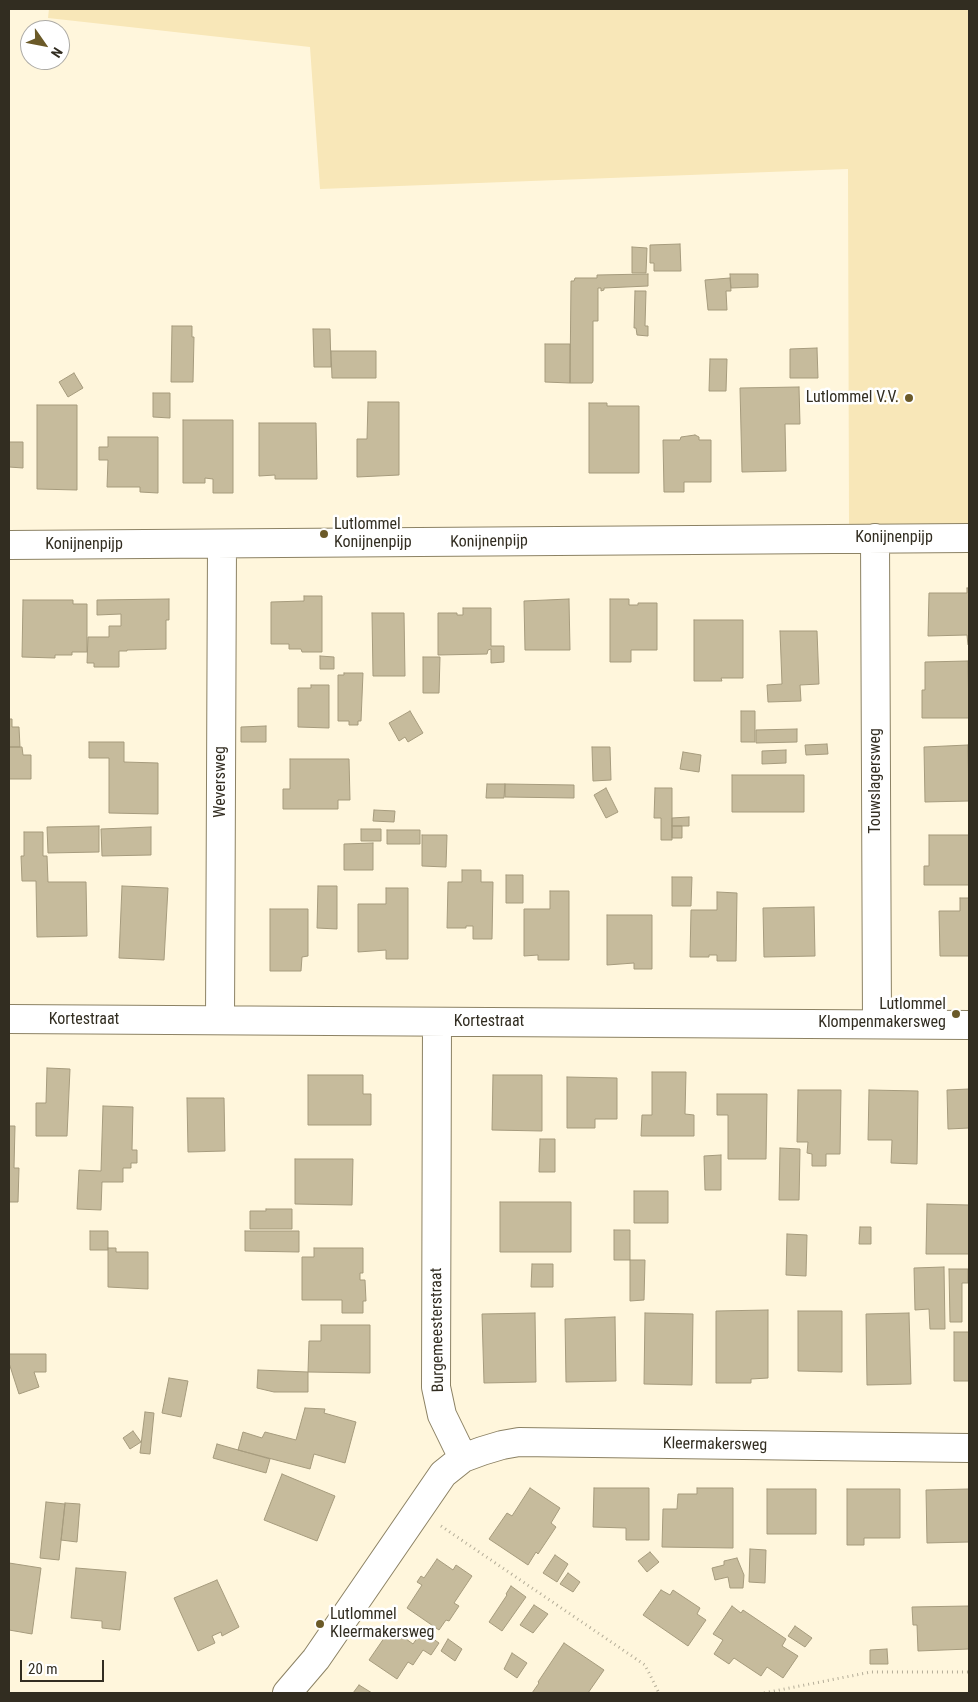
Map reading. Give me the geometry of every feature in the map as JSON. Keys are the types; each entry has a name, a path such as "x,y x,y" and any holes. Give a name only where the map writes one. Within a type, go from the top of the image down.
{"street":[{"name":"Touwslagersweg","path":"875,538 877,1024"},
{"name":"Konijnenpijp","path":"9,545 969,538"},
{"name":"Weversweg","path":"220,1020 222,544"},
{"name":"Kortestraat","path":"9,1019 969,1025"},
{"name":"Burgemeesterstraat","path":"437,1022 436,1387 442,1415 463,1458"},
{"name":"Kleermakersweg","path":"463,1458 502,1445 519,1442 969,1448"},
{"path":"287,1693 316,1659 443,1474 463,1458"}],"path":[{"path":"417,1510 645,1665 659,1693"},
{"path":"764,1693 871,1672 969,1672"}],"shaded area":[{"path":"49,9 969,9 969,524 849,526 848,169 320,189 310,47 48,18"}],"building":[{"path":"680,244 681,271 654,271 654,263 650,263 650,245"},
{"path":"632,247 647,248 646,273 632,273"},
{"path":"648,274 648,286 604,288 601,291 601,288 598,288 598,321 593,321 593,381 592,383 570,383 571,281 574,281 575,278 597,278 597,275"},
{"path":"730,274 758,274 758,287 731,288"},
{"path":"730,278 731,291 726,291 727,310 708,310 705,280"},
{"path":"635,291 646,291 645,326 648,326 648,336 637,335 636,328 634,328"},
{"path":"172,326 192,326 192,337 194,337 193,382 171,382"},
{"path":"313,329 330,329 331,367 314,367"},
{"path":"545,344 570,344 570,383 545,382"},
{"path":"817,348 818,378 790,378 790,349"},
{"path":"331,351 376,351 376,378 332,378"},
{"path":"710,359 727,359 726,391 709,391"},
{"path":"74,373 83,388 68,397 59,382"},
{"path":"799,387 800,424 785,424 786,471 742,472 740,388"},
{"path":"153,393 170,393 170,418 153,417"},
{"path":"368,402 399,402 399,475 357,477 357,439 367,439"},
{"path":"589,403 607,403 607,406 639,406 639,473 589,473"},
{"path":"37,405 77,405 77,490 37,489"},
{"path":"183,420 233,420 233,493 213,493 213,479 205,478 205,483 183,483"},
{"path":"259,423 316,423 317,479 275,479 275,475 259,476"},
{"path":"695,435 699,437 699,440 711,440 711,482 684,482 684,492 664,492 663,440 680,440 681,437"},
{"path":"108,437 158,437 158,493 140,492 140,487 107,487 108,460 99,460 99,447 108,447"},
{"path":"9,442 23,442 23,468 9,467"},
{"path":"967,588 969,588 969,645 967,635 928,636 929,593 967,593"},
{"path":"304,596 322,596 322,652 302,652 301,649 289,649 289,644 271,644 271,602 304,601"},
{"path":"169,599 169,620 166,620 166,649 119,651 119,667 94,667 94,663 87,663 88,637 109,637 109,626 121,626 121,614 97,615 97,600"},
{"path":"569,599 570,650 525,650 524,601"},
{"path":"610,599 629,599 629,605 657,603 657,650 631,650 631,662 610,662"},
{"path":"23,600 73,600 73,604 87,604 87,652 72,652 72,655 55,655 55,658 22,657"},
{"path":"463,608 491,608 491,646 504,646 504,662 491,663 491,649 488,650 487,654 438,655 438,613 457,613 457,615 463,615"},
{"path":"372,613 404,613 405,676 373,676"},
{"path":"694,620 743,620 743,678 721,678 722,681 694,681"},
{"path":"780,631 817,631 819,684 800,685 801,701 768,702 767,685 782,684"},
{"path":"320,656 334,657 334,669 320,669"},
{"path":"423,657 440,657 439,693 423,693"},
{"path":"968,661 969,718 922,718 925,662"},
{"path":"344,673 363,673 361,721 358,721 358,725 349,725 349,721 338,721 338,675 344,675"},
{"path":"311,685 329,685 329,728 298,727 298,688 311,688"},
{"path":"410,711 423,733 408,742 405,737 399,741 389,723"},
{"path":"741,711 755,711 755,742 741,742"},
{"path":"9,719 12,719 12,727 19,727 20,747 9,747"},
{"path":"266,726 266,742 241,742 241,727"},
{"path":"797,729 797,742 756,743 756,730"},
{"path":"89,742 124,742 124,762 158,763 158,814 109,813 109,758 89,758"},
{"path":"827,744 828,754 806,755 805,745"},
{"path":"968,745 969,801 925,802 924,747"},
{"path":"9,747 22,747 23,755 31,755 31,779 9,779"},
{"path":"592,747 610,747 611,780 593,781"},
{"path":"786,750 786,763 762,764 762,751"},
{"path":"683,752 701,755 699,772 680,769"},
{"path":"290,759 349,759 350,800 338,800 338,809 283,809 283,789 290,789"},
{"path":"732,775 804,775 804,812 732,812"},
{"path":"487,784 505,784 504,798 486,798"},
{"path":"505,784 574,785 574,798 505,797"},
{"path":"606,788 618,812 606,818 594,795"},
{"path":"655,788 672,788 672,840 661,840 661,818 654,818"},
{"path":"374,810 395,811 394,822 373,821"},
{"path":"689,817 689,826 672,826 672,818"},
{"path":"99,826 99,852 48,853 47,827"},
{"path":"672,826 682,826 682,838 672,838"},
{"path":"151,827 151,855 102,856 101,829"},
{"path":"361,829 381,829 381,841 361,841"},
{"path":"387,830 420,830 420,844 387,844"},
{"path":"24,832 43,832 43,856 47,856 48,882 86,882 87,936 37,937 36,881 22,881 21,856 24,856"},
{"path":"422,835 447,835 446,867 422,866"},
{"path":"929,835 969,835 969,885 924,885 924,866 929,866"},
{"path":"373,843 373,870 344,870 344,844"},
{"path":"462,870 481,870 481,882 493,882 492,939 473,939 473,926 447,928 448,882 462,882"},
{"path":"506,875 523,875 523,903 506,903"},
{"path":"672,877 692,877 691,906 672,906"},
{"path":"122,886 168,888 164,960 119,958"},
{"path":"318,886 337,886 337,929 317,928"},
{"path":"386,888 408,888 408,959 386,959 386,950 358,952 358,904 386,904"},
{"path":"550,891 569,891 569,960 538,960 538,955 524,956 524,909 550,909"},
{"path":"717,892 737,893 736,961 717,961 717,955 690,957 691,910 717,910"},
{"path":"960,898 969,898 969,956 940,956 939,911 960,911"},
{"path":"814,907 815,956 764,957 763,908"},
{"path":"270,909 308,909 308,956 302,957 301,971 270,971"},
{"path":"607,915 652,915 652,969 634,969 634,963 607,965"},
{"path":"47,1068 70,1069 67,1136 36,1136 36,1103 46,1103"},
{"path":"652,1072 686,1072 685,1114 694,1115 694,1136 641,1136 642,1115 652,1115"},
{"path":"308,1075 363,1075 363,1094 371,1094 371,1125 308,1125"},
{"path":"493,1075 542,1075 542,1131 492,1130"},
{"path":"567,1077 617,1078 617,1119 595,1119 595,1128 567,1128"},
{"path":"969,1089 969,1128 948,1129 947,1090"},
{"path":"798,1090 841,1090 840,1154 826,1154 826,1166 812,1166 812,1154 807,1153 808,1142 797,1142"},
{"path":"869,1090 918,1091 917,1164 891,1163 892,1140 868,1140"},
{"path":"717,1094 767,1094 766,1159 728,1159 728,1115 717,1115"},
{"path":"187,1098 224,1098 225,1151 188,1152"},
{"path":"103,1106 133,1107 132,1150 137,1150 137,1163 131,1163 131,1168 123,1168 123,1182 102,1182 101,1210 77,1209 79,1170 101,1171"},
{"path":"9,1126 15,1126 14,1168 19,1168 18,1202 9,1202"},
{"path":"540,1139 555,1139 555,1172 539,1172"},
{"path":"780,1148 800,1149 799,1200 779,1200"},
{"path":"721,1155 721,1190 705,1190 704,1156"},
{"path":"295,1159 353,1159 352,1205 295,1204"},
{"path":"634,1191 668,1191 668,1223 634,1223"},
{"path":"500,1202 571,1202 571,1252 500,1252"},
{"path":"927,1204 969,1205 969,1254 926,1254"},
{"path":"266,1209 292,1209 292,1229 250,1229 250,1211 266,1211"},
{"path":"860,1227 871,1227 871,1244 859,1244"},
{"path":"614,1230 630,1230 630,1260 614,1260"},
{"path":"90,1231 108,1231 108,1250 90,1250"},
{"path":"245,1231 299,1231 299,1252 245,1251"},
{"path":"787,1234 807,1235 806,1276 786,1275"},
{"path":"108,1248 116,1248 116,1252 148,1252 148,1289 108,1287"},
{"path":"314,1248 363,1248 363,1273 360,1273 360,1280 365,1280 366,1301 363,1301 363,1313 342,1313 342,1300 302,1300 302,1257 314,1257"},
{"path":"630,1260 645,1260 644,1300 630,1301"},
{"path":"532,1264 553,1264 553,1287 531,1287"},
{"path":"944,1267 945,1329 930,1329 929,1309 915,1310 914,1268"},
{"path":"949,1269 968,1269 968,1283 962,1283 962,1322 950,1322"},
{"path":"768,1310 768,1378 751,1379 751,1383 716,1383 716,1311"},
{"path":"798,1311 842,1311 842,1372 798,1371"},
{"path":"535,1313 536,1382 484,1383 482,1314"},
{"path":"645,1313 693,1314 692,1385 644,1384"},
{"path":"909,1313 911,1384 867,1385 866,1314"},
{"path":"615,1317 616,1381 566,1382 565,1319"},
{"path":"321,1325 370,1325 370,1373 308,1372 309,1341 321,1341"},
{"path":"954,1332 969,1332 969,1381 954,1381"},
{"path":"9,1354 46,1354 46,1372 34,1372 39,1387 19,1394 9,1363"},
{"path":"258,1370 308,1372 308,1392 274,1392 257,1388"},
{"path":"169,1378 188,1381 181,1417 162,1413"},
{"path":"305,1408 325,1409 324,1413 356,1422 345,1463 314,1454 310,1469 238,1450 243,1432 262,1438 265,1432 296,1440"},
{"path":"145,1412 154,1413 150,1454 140,1453"},
{"path":"133,1431 141,1442 130,1449 123,1438"},
{"path":"217,1444 270,1459 266,1473 213,1458"},
{"path":"282,1474 335,1496 317,1541 264,1520"},
{"path":"530,1488 560,1508 551,1523 556,1527 538,1554 536,1552 528,1565 489,1539 507,1513 512,1516"},
{"path":"594,1488 649,1488 649,1540 626,1540 626,1528 593,1527"},
{"path":"697,1488 733,1488 733,1548 662,1547 663,1509 677,1509 678,1494 697,1494"},
{"path":"767,1489 816,1489 816,1534 767,1534"},
{"path":"847,1489 900,1489 900,1538 864,1538 864,1545 847,1545"},
{"path":"969,1489 969,1542 927,1543 926,1490"},
{"path":"46,1502 65,1504 59,1560 40,1558"},
{"path":"65,1503 80,1504 77,1542 61,1540"},
{"path":"750,1549 766,1550 765,1583 749,1582"},
{"path":"650,1552 659,1562 647,1572 638,1561"},
{"path":"555,1555 568,1564 557,1582 543,1573"},
{"path":"737,1558 744,1575 743,1588 730,1588 728,1577 715,1580 712,1568 724,1565 724,1561"},
{"path":"437,1559 453,1570 456,1565 472,1576 454,1603 459,1606 449,1621 446,1620 439,1630 407,1608 422,1585 417,1582 421,1576 424,1578"},
{"path":"9,1563 41,1568 32,1634 9,1630"},
{"path":"76,1568 126,1572 120,1630 102,1628 102,1621 71,1618"},
{"path":"568,1573 580,1582 573,1592 560,1584"},
{"path":"217,1580 239,1627 222,1636 221,1632 212,1636 215,1643 198,1651 174,1598"},
{"path":"511,1586 526,1597 502,1631 489,1622"},
{"path":"661,1590 670,1595 673,1590 700,1608 697,1614 706,1620 688,1646 643,1615"},
{"path":"534,1605 548,1614 533,1633 520,1625"},
{"path":"732,1606 741,1613 743,1610 786,1639 782,1646 798,1656 783,1678 767,1667 761,1676 734,1658 729,1664 714,1654 723,1640 713,1634"},
{"path":"969,1606 969,1649 918,1651 917,1625 913,1625 912,1607"},
{"path":"795,1626 812,1638 805,1647 788,1636"},
{"path":"391,1628 413,1644 422,1631 439,1643 431,1655 423,1650 413,1665 408,1662 397,1679 369,1660"},
{"path":"448,1639 462,1649 455,1661 441,1651"},
{"path":"564,1643 604,1670 588,1693 532,1693 538,1682"},
{"path":"887,1649 888,1664 870,1664 870,1650"},
{"path":"512,1653 527,1663 517,1678 504,1669"},
{"path":"359,1685 372,1693 353,1693"}],"place":[{"name":"Lutlommel V.V.","path":"909,398"},
{"name":"Lutlommel Konijnenpijp","path":"324,534"},
{"name":"Lutlommel Klompenmakersweg","path":"956,1014"},
{"name":"Lutlommel Kleermakersweg","path":"320,1624"}]}
